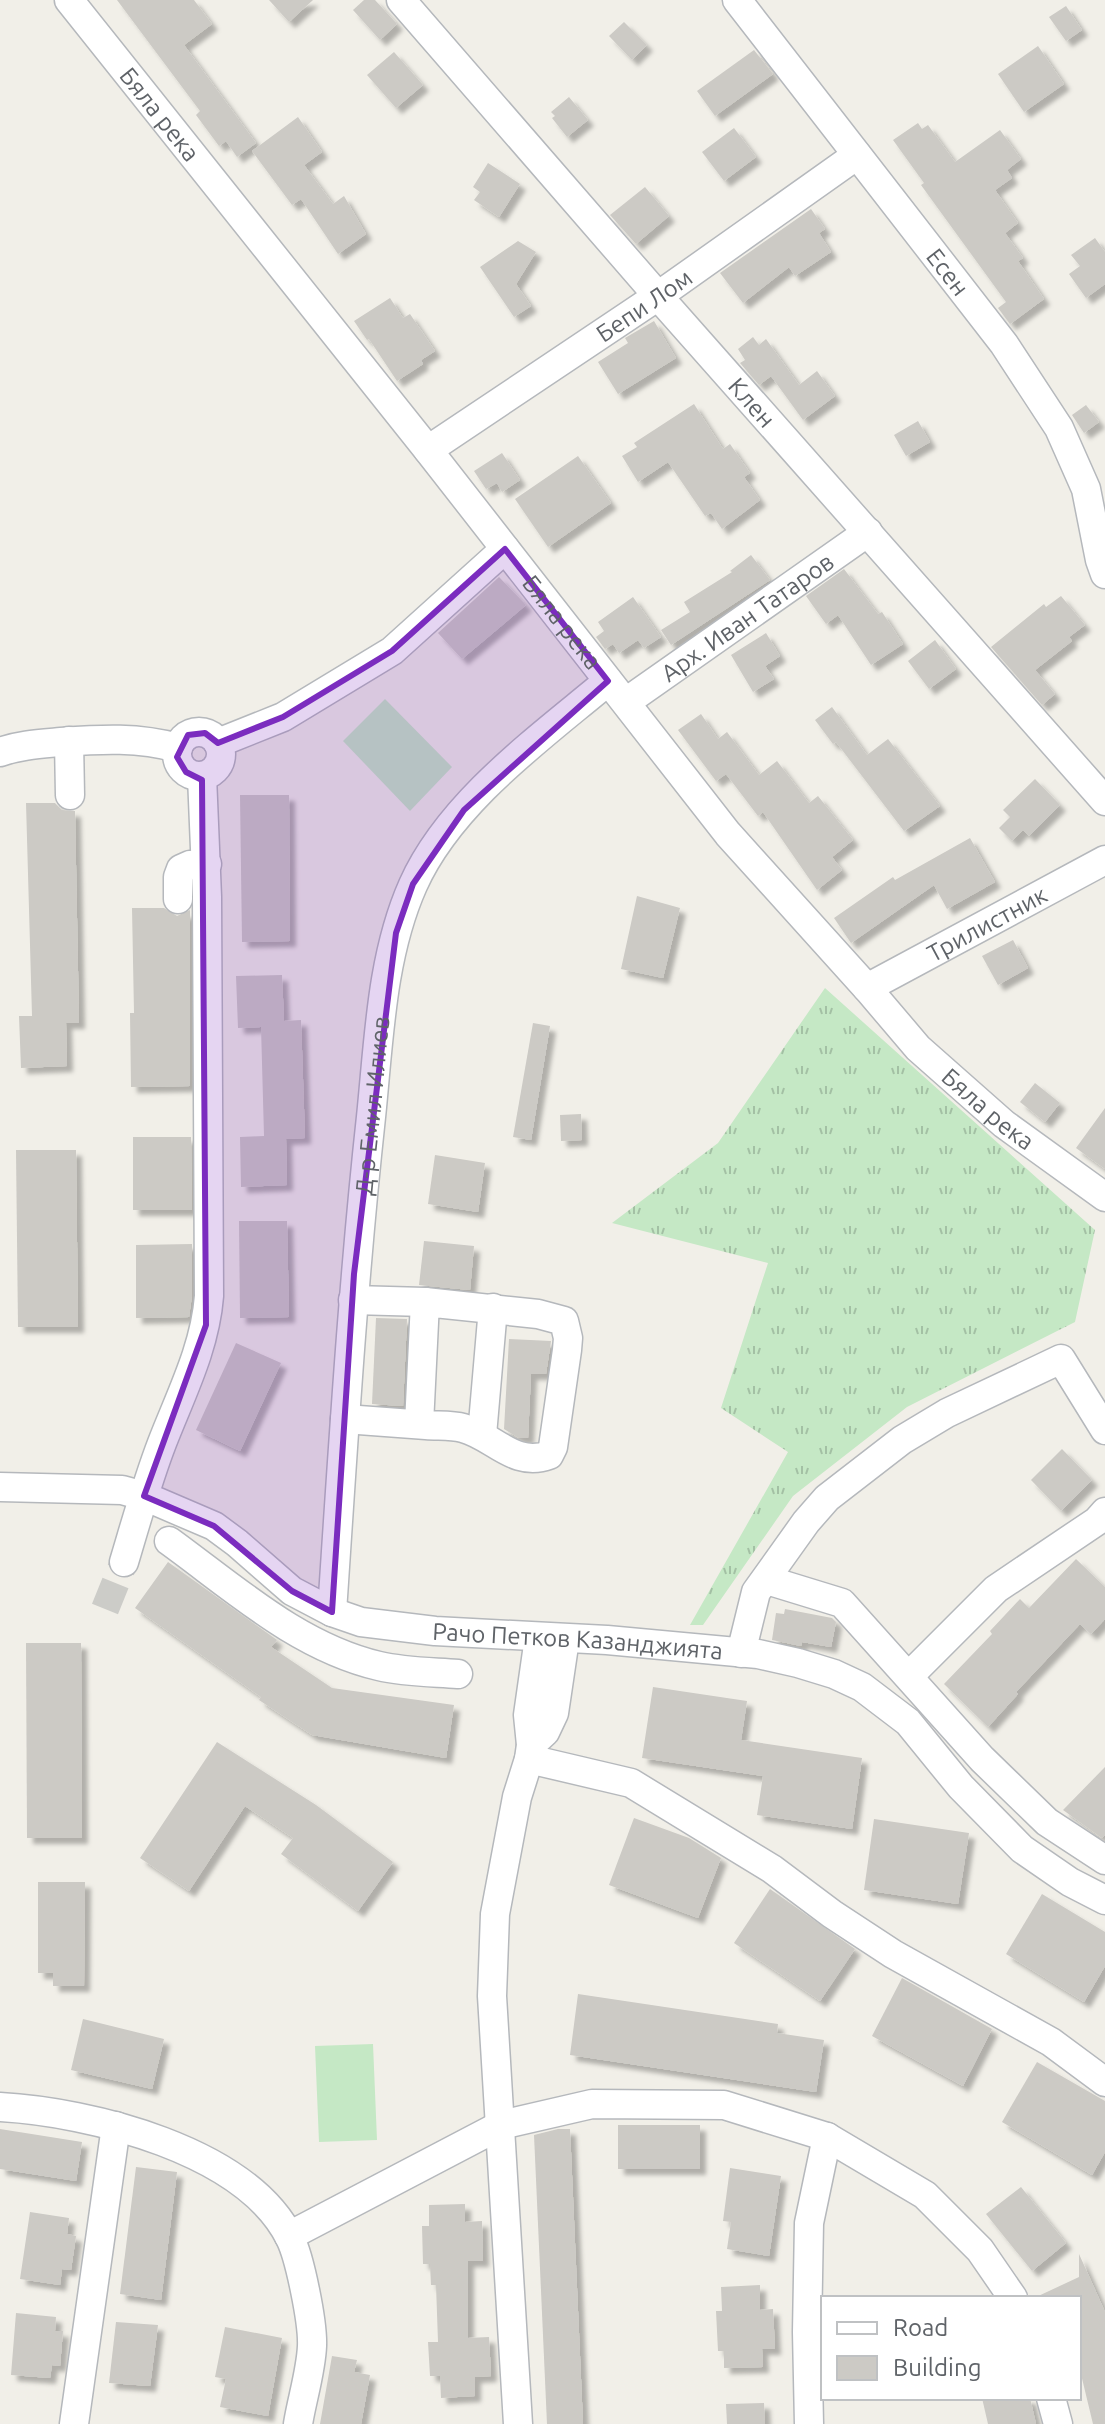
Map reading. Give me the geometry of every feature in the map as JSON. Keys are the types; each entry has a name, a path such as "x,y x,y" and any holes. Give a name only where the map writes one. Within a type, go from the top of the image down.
{"street":[{"name":"Бяла река","path":"69,0 428,450 728,834 918,1048 993,1115 1105,1197"},
{"name":"Клен","path":"401,0 1105,801"},
{"name":"Есен","path":"737,0 1004,344 1059,428 1086,489 1105,574"},
{"name":"Бепи Лом","path":"428,450 658,296 857,155"},
{"name":"Арх. Иван Татаров","path":"617,691 868,532"},
{"path":"218,743 283,717 392,651 505,549"},
{"name":"Д-р Емил Илиев","path":"332,1612 353,1300 385,985 396,933 413,884 438,842 464,810 536,741 617,691"},
{"path":"196,732 212,736 218,743 221,751 217,767 202,776 186,772 180,765 178,748 188,735 196,732"},
{"path":"0,752 18,745 134,738 178,748"},
{"path":"69,741 70,795"},
{"path":"124,1562 144,1496 206,1325 209,1296 207,864 202,776"},
{"name":"Трилистник","path":"867,988 1105,860"},
{"path":"178,899 181,869 207,864"},
{"path":"345,1419 461,1427 482,1435 507,1453 528,1459 549,1455 553,1447 568,1338 564,1321 538,1314 425,1302 353,1300"},
{"path":"419,1424 425,1302"},
{"path":"482,1435 493,1308"},
{"path":"767,1580 806,1522 827,1498 902,1440 947,1413 1061,1359 1105,1430"},
{"name":"Рачо Петков Казанджията","path":"0,1487 122,1490 144,1496 214,1526 292,1591 332,1612 385,1626 607,1640 749,1654 798,1663 834,1674 875,1696 908,1722 961,1787 1022,1849 1070,1882 1105,1900"},
{"path":"909,1676 996,1589 1097,1521 1105,1512"},
{"path":"169,1541 264,1613 340,1652 379,1666 458,1674"},
{"path":"749,1654 776,1597 767,1580"},
{"path":"767,1580 842,1603 982,1759 1047,1822 1105,1860"},
{"path":"379,1666 385,1626"},
{"path":"518,2424 492,1996 495,1914 517,1797 530,1752 554,1713 552,1638"},
{"path":"530,1752 631,1783 772,1869 893,1954 1051,2042 1105,2082"},
{"path":"289,2236 501,2125 592,2104 724,2105 827,2137 925,2195 980,2250 1012,2296"},
{"path":"0,2107 116,2126 165,2141 237,2179 269,2210 289,2236 300,2263 312,2345 298,2424"},
{"path":"74,2424 116,2126"},
{"path":"809,2424 809,2223 827,2137"},
{"path":"1052,2400 1058,2424"}],"highlighted area":[{"path":"505,549 608,681 464,810 413,884 396,933 354,1274 332,1612 292,1591 214,1526 144,1496 206,1325 202,780 186,772 177,757 188,735 205,733 218,743 283,717 392,651"}],"green space":[{"path":"385,699 452,767 410,811 343,741"},
{"path":"825,988 1095,1230 1075,1322 907,1407 793,1496 703,1625 690,1625 788,1452 721,1408 768,1263 612,1223 718,1143"},
{"path":"373,2044 377,2140 319,2142 315,2046"}],"building":[{"path":"117,0 194,0 212,24 184,45 256,143 237,157 226,141 219,146 196,115 200,111"},
{"path":"269,0 313,0 289,22"},
{"path":"364,0 375,0 397,24 380,40 353,10"},
{"path":"1066,6 1082,30 1066,41 1049,17"},
{"path":"624,22 647,45 632,60 609,36"},
{"path":"1038,46 1064,84 1024,112 998,74"},
{"path":"754,50 773,74 715,116 697,91"},
{"path":"394,52 423,85 396,108 367,75"},
{"path":"569,97 588,120 567,137 551,112"},
{"path":"298,117 322,152 304,165 333,204 344,196 366,234 338,254 301,199 292,205 252,151"},
{"path":"918,123 922,129 928,125 955,162 1000,130 1021,159 1007,170 1012,178 995,190 1018,223 1005,233 1023,258 1018,261 1044,299 1010,324 998,308 1006,302 921,185 924,183 893,140"},
{"path":"734,128 756,157 724,181 702,152"},
{"path":"488,163 520,184 499,217 474,200 480,192 473,187"},
{"path":"645,187 669,216 636,244 610,215"},
{"path":"811,209 825,229 819,233 831,252 795,276 789,267 743,303 720,273"},
{"path":"1095,238 1105,252 1105,284 1086,298 1069,274 1080,266 1071,255"},
{"path":"518,241 536,252 516,284 531,306 514,317 480,267"},
{"path":"390,298 403,318 410,314 435,351 421,360 423,364 397,381 354,321"},
{"path":"654,321 676,358 618,394 598,362 628,343 625,338"},
{"path":"753,337 759,345 766,339 799,385 817,371 835,396 803,420 771,376 759,385 740,363 745,360 738,349"},
{"path":"694,404 723,449 730,444 750,473 744,477 760,500 722,529 711,513 705,516 668,462 638,482 622,456 637,447 634,443"},
{"path":"1086,405 1099,422 1084,433 1072,415"},
{"path":"918,421 930,442 906,456 894,435"},
{"path":"502,453 520,480 502,492 497,483 486,489 474,471"},
{"path":"578,456 611,503 548,547 515,499"},
{"path":"751,555 770,580 671,645 661,630 690,612 684,602 732,572"},
{"path":"844,569 878,614 882,612 903,644 871,665 838,615 826,624 806,596"},
{"path":"499,577 526,605 462,659 438,633"},
{"path":"1061,596 1085,625 1069,637 1072,641 1035,670 1055,694 1042,705 991,647 1044,604 1046,607"},
{"path":"633,597 661,637 644,648 638,640 619,653 613,644 605,649 596,637 604,631 598,622"},
{"path":"766,633 780,656 765,666 774,679 753,692 731,655"},
{"path":"935,640 956,669 929,689 908,661"},
{"path":"832,707 867,755 888,739 940,806 904,831 836,742 833,744 815,720"},
{"path":"701,714 718,739 727,732 759,775 777,761 809,803 818,796 853,840 832,857 842,870 817,890 763,812 758,816 726,774 716,781 678,730"},
{"path":"1035,779 1060,805 1029,836 1023,830 1012,841 999,828 1010,817 1003,810"},
{"path":"240,795 289,795 290,941 242,942"},
{"path":"26,803 55,803 62,810 75,811 79,1023 66,1023 67,1066 21,1068 19,1016 32,1016"},
{"path":"970,838 995,882 947,909 934,885 851,943 834,918 893,877 895,880"},
{"path":"637,896 680,908 663,978 621,969"},
{"path":"132,908 164,908 177,916 190,910 190,1086 131,1087 130,1013 134,1013"},
{"path":"1013,940 1028,968 998,985 982,956"},
{"path":"282,975 284,1021 301,1020 305,1138 286,1139 287,1185 241,1187 240,1137 264,1136 261,1027 238,1028 236,976"},
{"path":"533,1023 550,1026 531,1140 513,1137"},
{"path":"1035,1083 1060,1103 1045,1122 1020,1102"},
{"path":"1105,1108 1105,1169 1076,1148"},
{"path":"581,1114 582,1140 561,1141 560,1115"},
{"path":"133,1137 191,1137 192,1210 133,1210"},
{"path":"16,1150 76,1150 78,1327 18,1327"},
{"path":"435,1155 485,1163 478,1212 428,1204"},
{"path":"239,1221 287,1221 289,1317 240,1318"},
{"path":"424,1241 474,1246 470,1290 419,1285"},
{"path":"192,1244 189,1317 136,1318 136,1245"},
{"path":"376,1318 407,1319 403,1406 372,1404"},
{"path":"509,1339 551,1341 546,1374 531,1374 528,1438 519,1438 504,1429"},
{"path":"236,1343 281,1363 240,1451 196,1430"},
{"path":"1062,1449 1092,1480 1061,1511 1031,1480"},
{"path":"1076,1559 1105,1587 1105,1619 1091,1634 1080,1624 1016,1692 1018,1694 988,1727 944,1684 992,1634 990,1631 1020,1599 1029,1608"},
{"path":"168,1562 277,1640 271,1647 332,1688 454,1705 446,1758 312,1735 259,1700 261,1697 135,1608"},
{"path":"785,1609 832,1618 836,1622 831,1647 802,1642 801,1646 772,1640 776,1613 784,1614"},
{"path":"26,1643 81,1643 82,1838 27,1838"},
{"path":"653,1687 747,1701 741,1740 862,1758 852,1829 757,1815 763,1776 642,1758"},
{"path":"217,1742 316,1805 393,1862 358,1911 281,1854 293,1838 245,1806 189,1891 140,1858"},
{"path":"1105,1767 1105,1835 1102,1838 1063,1810"},
{"path":"634,1818 689,1838 721,1858 698,1918 609,1885"},
{"path":"874,1819 969,1833 958,1904 864,1890"},
{"path":"38,1882 85,1882 84,1986 53,1986 53,1973 38,1973"},
{"path":"770,1889 855,1949 820,2001 734,1943"},
{"path":"1042,1894 1105,1932 1105,1966 1084,2002 1006,1954"},
{"path":"902,1978 992,2029 963,2086 872,2036"},
{"path":"578,1994 778,2024 777,2033 824,2040 816,2092 570,2055"},
{"path":"83,2019 164,2039 152,2089 71,2070"},
{"path":"1037,2062 1105,2101 1105,2152 1092,2175 1002,2122"},
{"path":"618,2125 700,2125 700,2169 618,2169"},
{"path":"0,2129 82,2142 76,2181 0,2169"},
{"path":"570,2129 583,2424 547,2424 534,2135"},
{"path":"136,2167 177,2172 161,2300 120,2294"},
{"path":"730,2168 781,2176 769,2256 727,2249 731,2222 723,2221"},
{"path":"1021,2187 1066,2243 1032,2271 986,2214"},
{"path":"465,2204 465,2222 482,2221 483,2261 468,2261 468,2338 489,2337 491,2376 475,2377 475,2396 441,2398 440,2376 430,2376 428,2342 438,2342 436,2285 431,2285 430,2264 423,2264 422,2226 429,2226 429,2205"},
{"path":"30,2212 69,2218 67,2234 76,2236 71,2270 62,2269 60,2285 20,2279"},
{"path":"1079,2254 1105,2312 1105,2424 1093,2424 1081,2374 1081,2296 1038,2296 1079,2277"},
{"path":"760,2285 760,2310 773,2309 775,2349 762,2349 763,2367 724,2368 724,2351 718,2351 716,2311 722,2311 721,2287"},
{"path":"16,2313 56,2317 55,2331 63,2331 60,2366 52,2365 50,2378 11,2375"},
{"path":"116,2322 158,2325 150,2386 109,2383"},
{"path":"225,2327 282,2338 268,2416 220,2407 226,2379 215,2377"},
{"path":"332,2356 357,2360 354,2372 370,2375 361,2424 320,2424"},
{"path":"982,2400 1030,2400 1036,2424 988,2424"},
{"path":"764,2403 765,2424 727,2424 726,2404"}],"tunnel":[{"path":"105,1609 124,1562"}]}
